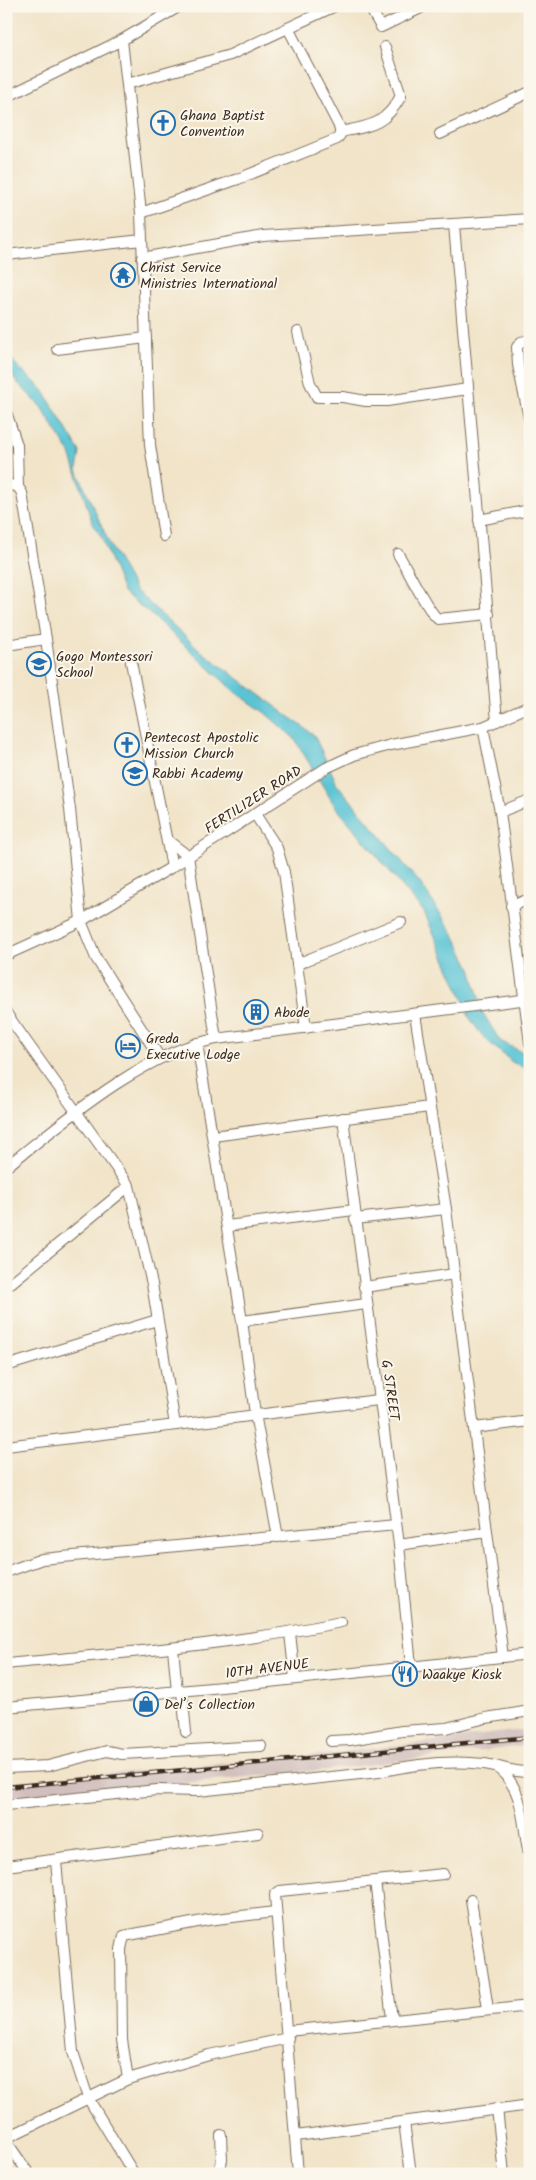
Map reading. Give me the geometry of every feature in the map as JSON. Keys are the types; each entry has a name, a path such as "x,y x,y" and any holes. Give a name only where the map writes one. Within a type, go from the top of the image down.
{"street":[{"path":"6,96 122,40 180,6"},
{"path":"127,84 208,63 335,6"},
{"path":"370,6 381,27 425,6"},
{"path":"141,213 238,179 337,139 340,132 288,28"},
{"path":"122,40 141,213 150,445 164,536"},
{"path":"340,132 370,126 383,120 392,112 401,96 385,47"},
{"path":"440,134 530,92"},
{"path":"142,258 262,236 530,219"},
{"path":"454,225 497,721"},
{"path":"6,255 142,240"},
{"path":"298,332 310,383 317,397 387,401 468,389"},
{"path":"57,349 146,338"},
{"path":"530,340 521,342 517,347 518,366 530,422"},
{"path":"6,412 17,445 18,487 22,493 46,639 70,809 81,921 96,958 160,1058"},
{"path":"6,484 18,487"},
{"path":"479,520 530,510"},
{"path":"398,554 425,599 427,608 438,619 489,614"},
{"path":"6,645 46,639"},
{"path":"131,662 157,802 172,866"},
{"name":"FERTILIZER ROAD","path":"6,955 81,921 172,866 326,768 354,756 391,745 483,727 530,706"},
{"path":"483,727 500,812 511,906 526,999 530,1043"},
{"path":"500,812 530,800"},
{"path":"255,814 277,848 284,872 306,1028"},
{"path":"167,840 188,856 216,1039"},
{"path":"511,906 530,899"},
{"path":"298,964 401,922"},
{"path":"6,1167 75,1112 160,1058 197,1043 526,999"},
{"path":"415,1014 455,1274 503,1657"},
{"path":"7,1017 129,1186 152,1284 174,1425"},
{"path":"197,1043 242,1321 254,1414 278,1537"},
{"path":"213,1136 429,1107"},
{"name":"G STREET","path":"343,1118 378,1400 399,1546 411,1666"},
{"path":"6,1287 129,1186"},
{"path":"227,1226 355,1214 446,1209"},
{"path":"364,1287 455,1274"},
{"path":"242,1321 366,1304"},
{"path":"6,1366 157,1320"},
{"path":"6,1446 378,1400"},
{"path":"474,1428 530,1421"},
{"path":"6,1572 42,1559 396,1525"},
{"path":"399,1546 487,1532"},
{"path":"6,1664 173,1648 290,1633 341,1622"},
{"path":"290,1633 295,1679"},
{"path":"173,1648 186,1732"},
{"name":"10TH AVENUE","path":"6,1706 179,1691 530,1654"},
{"path":"331,1741 350,1740 402,1731 446,1728 486,1718 530,1711"},
{"path":"6,1768 48,1766 107,1751 122,1754 261,1746"},
{"path":"6,1805 157,1790 198,1792 379,1772 431,1763 485,1764 518,1772 530,1772"},
{"path":"496,1767 508,1777 515,1790 524,1818 530,1859"},
{"path":"6,1866 56,1861 258,1832"},
{"path":"56,1861 73,2052 88,2098 134,2174"},
{"path":"298,2174 288,2035 274,1900 280,1891 443,1874"},
{"path":"375,1881 392,2019"},
{"path":"471,1900 488,2009"},
{"path":"128,2079 122,2040 120,1949 124,1936 208,1920 275,1912"},
{"path":"6,2138 128,2079 209,2055 288,2035 392,2019 530,2006"},
{"path":"296,2136 530,2105"},
{"path":"497,2108 504,2174"},
{"path":"404,2122 411,2174"},
{"path":"219,2174 222,2160 221,2135"},
{"path":"6,2142 29,2174"}],"shaded area":[{"path":"530,1729 530,1745 325,1770 6,1799 6,1783 329,1754"}],"water":[{"path":"6,351 15,364 43,390 80,452 77,470 110,545 135,590 201,651 314,735 337,784 420,883 452,931 471,968 483,1013 500,1041 530,1056 530,1070 512,1062 483,1037 469,1017 462,996 424,912 335,806 294,738 264,712 235,692 155,618 123,592 101,536 93,525 70,453 41,407 15,380 6,363"}],"railway":[{"path":"6,1787 530,1737"}],"place":[{"name":"Ghana Baptist Convention","path":"163,123"},
{"name":"Christ Service Ministries International","path":"123,275"},
{"name":"Gogo Montessori School","path":"39,664"},
{"name":"Pentecost Apostolic Mission Church","path":"127,745"},
{"name":"Rabbi Academy","path":"135,773"},
{"name":"Abode","path":"256,1012"},
{"name":"Greda Executive Lodge","path":"128,1046"},
{"name":"Waakye Kiosk","path":"405,1674"},
{"name":"Del’s Collection","path":"146,1704"}]}
